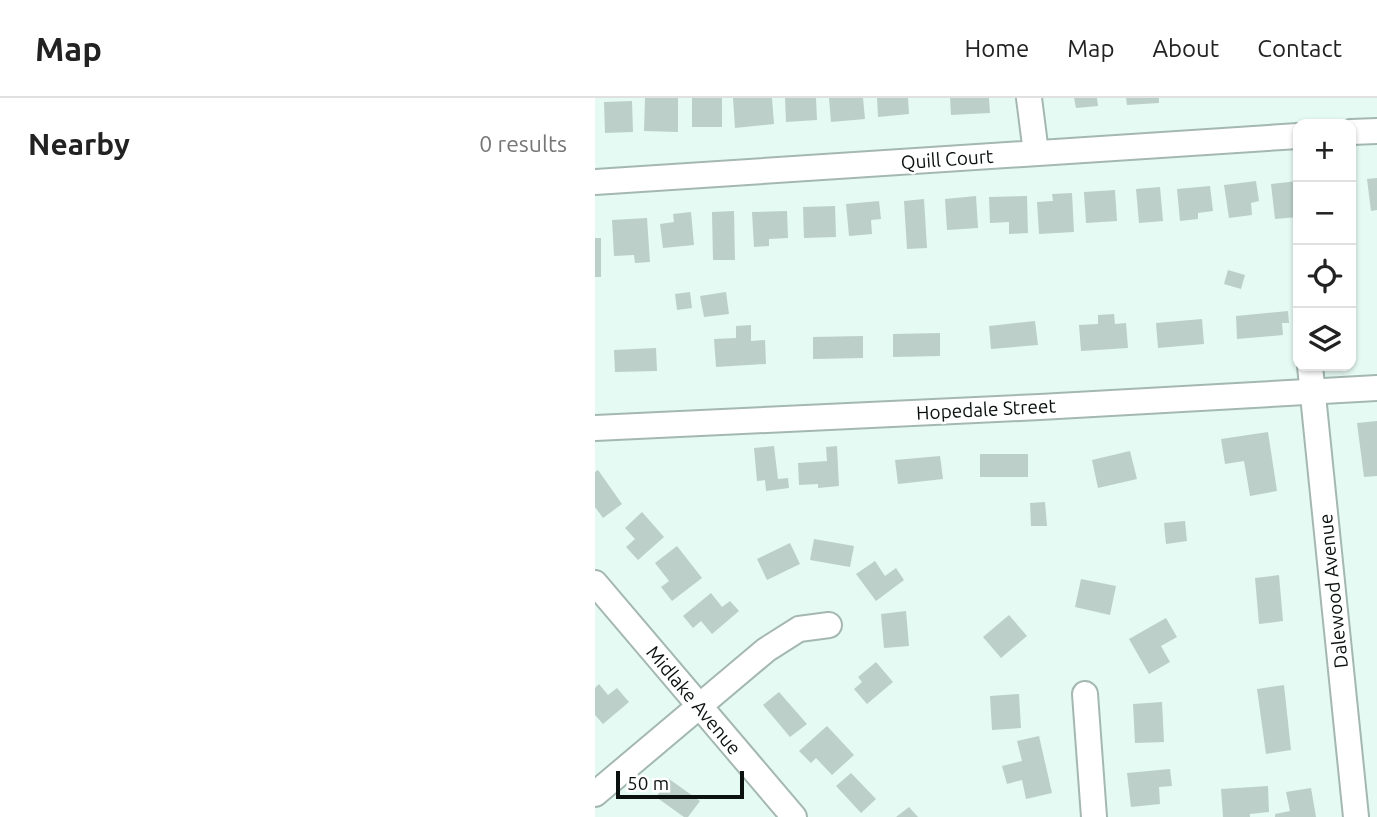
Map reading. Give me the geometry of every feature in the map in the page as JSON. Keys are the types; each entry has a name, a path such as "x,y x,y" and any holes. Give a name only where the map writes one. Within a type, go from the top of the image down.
{"street":[{"path":"1029,98 1036,153"},
{"path":"1356,132 1377,131"},
{"name":"Quill Court","path":"595,182 1293,136"},
{"name":"Dalewood Avenue","path":"1310,371 1356,817"},
{"name":"Hopedale Street","path":"595,428 1040,408 1377,388"},
{"name":"Midlake Avenue","path":"595,583 794,817"},
{"path":"595,794 785,636 799,629 829,625"},
{"path":"1085,694 1094,817"}],"building":[{"path":"645,98 678,98 678,132 644,131"},
{"path":"692,98 722,98 722,127 692,127"},
{"path":"733,98 772,98 774,124 735,128"},
{"path":"785,98 816,98 817,120 786,122"},
{"path":"829,98 863,98 865,119 831,122"},
{"path":"877,98 908,98 909,114 878,117"},
{"path":"950,98 989,98 990,113 951,115"},
{"path":"1074,98 1097,98 1098,106 1076,108"},
{"path":"1126,98 1159,98 1159,103 1127,105"},
{"path":"632,101 633,132 605,133 604,102"},
{"path":"1377,178 1377,210 1371,211 1367,179"},
{"path":"1256,181 1259,201 1251,203 1252,215 1229,218 1224,185"},
{"path":"1293,182 1293,217 1275,219 1271,184"},
{"path":"1210,186 1213,211 1198,213 1198,219 1180,221 1177,189"},
{"path":"1160,187 1163,221 1139,223 1136,189"},
{"path":"1115,190 1117,221 1086,223 1084,192"},
{"path":"1072,193 1074,232 1039,234 1037,202 1053,201 1052,194"},
{"path":"976,196 978,228 947,230 945,199"},
{"path":"1027,196 1028,233 1009,234 1009,222 990,223 989,197"},
{"path":"924,199 927,248 907,249 904,201"},
{"path":"879,201 881,219 871,220 872,234 849,236 846,204"},
{"path":"835,206 836,237 804,238 803,207"},
{"path":"734,211 735,260 713,260 712,212"},
{"path":"787,211 788,238 769,239 769,246 754,247 752,212"},
{"path":"691,212 694,245 663,248 660,224 674,222 673,214"},
{"path":"647,218 650,262 635,263 634,255 614,256 612,220"},
{"path":"595,238 601,238 601,277 595,277"},
{"path":"1228,270 1245,275 1241,289 1224,284"},
{"path":"690,292 692,308 677,310 675,294"},
{"path":"726,292 729,314 704,317 700,296"},
{"path":"1288,311 1289,323 1282,323 1283,335 1237,339 1236,316"},
{"path":"1114,314 1115,324 1126,323 1128,348 1081,351 1079,325 1098,324 1098,315"},
{"path":"1202,319 1204,344 1158,348 1156,323"},
{"path":"1035,321 1038,345 991,349 989,326"},
{"path":"751,325 751,341 765,340 766,364 716,367 714,339 736,338 736,326"},
{"path":"940,333 940,356 893,357 893,334"},
{"path":"863,336 863,358 813,359 813,337"},
{"path":"656,348 657,371 615,372 614,350"},
{"path":"1377,421 1377,476 1364,477 1357,423"},
{"path":"1268,432 1277,491 1250,496 1244,461 1225,464 1221,439"},
{"path":"774,446 778,479 788,478 789,488 766,491 765,480 757,481 754,448"},
{"path":"837,446 839,486 818,488 818,484 799,485 798,463 827,461 826,447"},
{"path":"1130,451 1137,479 1098,488 1092,460"},
{"path":"980,454 1028,454 1028,477 980,477"},
{"path":"940,456 943,479 898,484 895,460"},
{"path":"598,470 622,504 603,518 595,507 595,472"},
{"path":"1045,502 1047,526 1031,526 1030,503"},
{"path":"642,512 664,537 638,560 626,547 635,539 625,528"},
{"path":"1185,521 1187,541 1166,544 1164,523"},
{"path":"814,539 854,546 850,567 810,560"},
{"path":"790,543 800,564 767,580 757,559"},
{"path":"677,546 702,578 672,601 661,587 669,581 655,563"},
{"path":"875,561 885,576 896,568 904,580 876,601 856,574"},
{"path":"1279,575 1283,621 1259,624 1255,578"},
{"path":"1081,579 1116,586 1110,615 1075,607"},
{"path":"711,593 722,607 730,601 739,611 712,634 701,621 693,628 683,616"},
{"path":"906,611 909,646 884,648 881,614"},
{"path":"1009,615 1027,636 1001,658 983,637"},
{"path":"1166,618 1177,637 1161,646 1170,662 1149,674 1129,639"},
{"path":"876,662 893,682 867,704 854,689 862,682 858,677"},
{"path":"599,684 608,695 617,688 629,702 603,724 595,715 595,688"},
{"path":"1284,685 1291,750 1266,754 1257,689"},
{"path":"779,692 807,724 790,737 763,705"},
{"path":"1019,694 1021,728 992,730 990,696"},
{"path":"1162,702 1164,742 1135,743 1133,704"},
{"path":"827,726 854,755 832,775 816,758 811,763 799,751"},
{"path":"1039,736 1052,793 1026,799 1022,780 1007,784 1002,766 1022,761 1017,741"},
{"path":"1170,769 1172,786 1159,787 1160,804 1131,807 1127,773"},
{"path":"851,773 876,799 861,813 836,786"},
{"path":"669,779 700,801 688,817 684,817 656,797"},
{"path":"1268,786 1269,812 1250,814 1250,817 1223,817 1221,789"},
{"path":"1311,788 1316,817 1275,817 1275,814 1290,811 1286,792"},
{"path":"909,807 918,817 896,817"}]}
